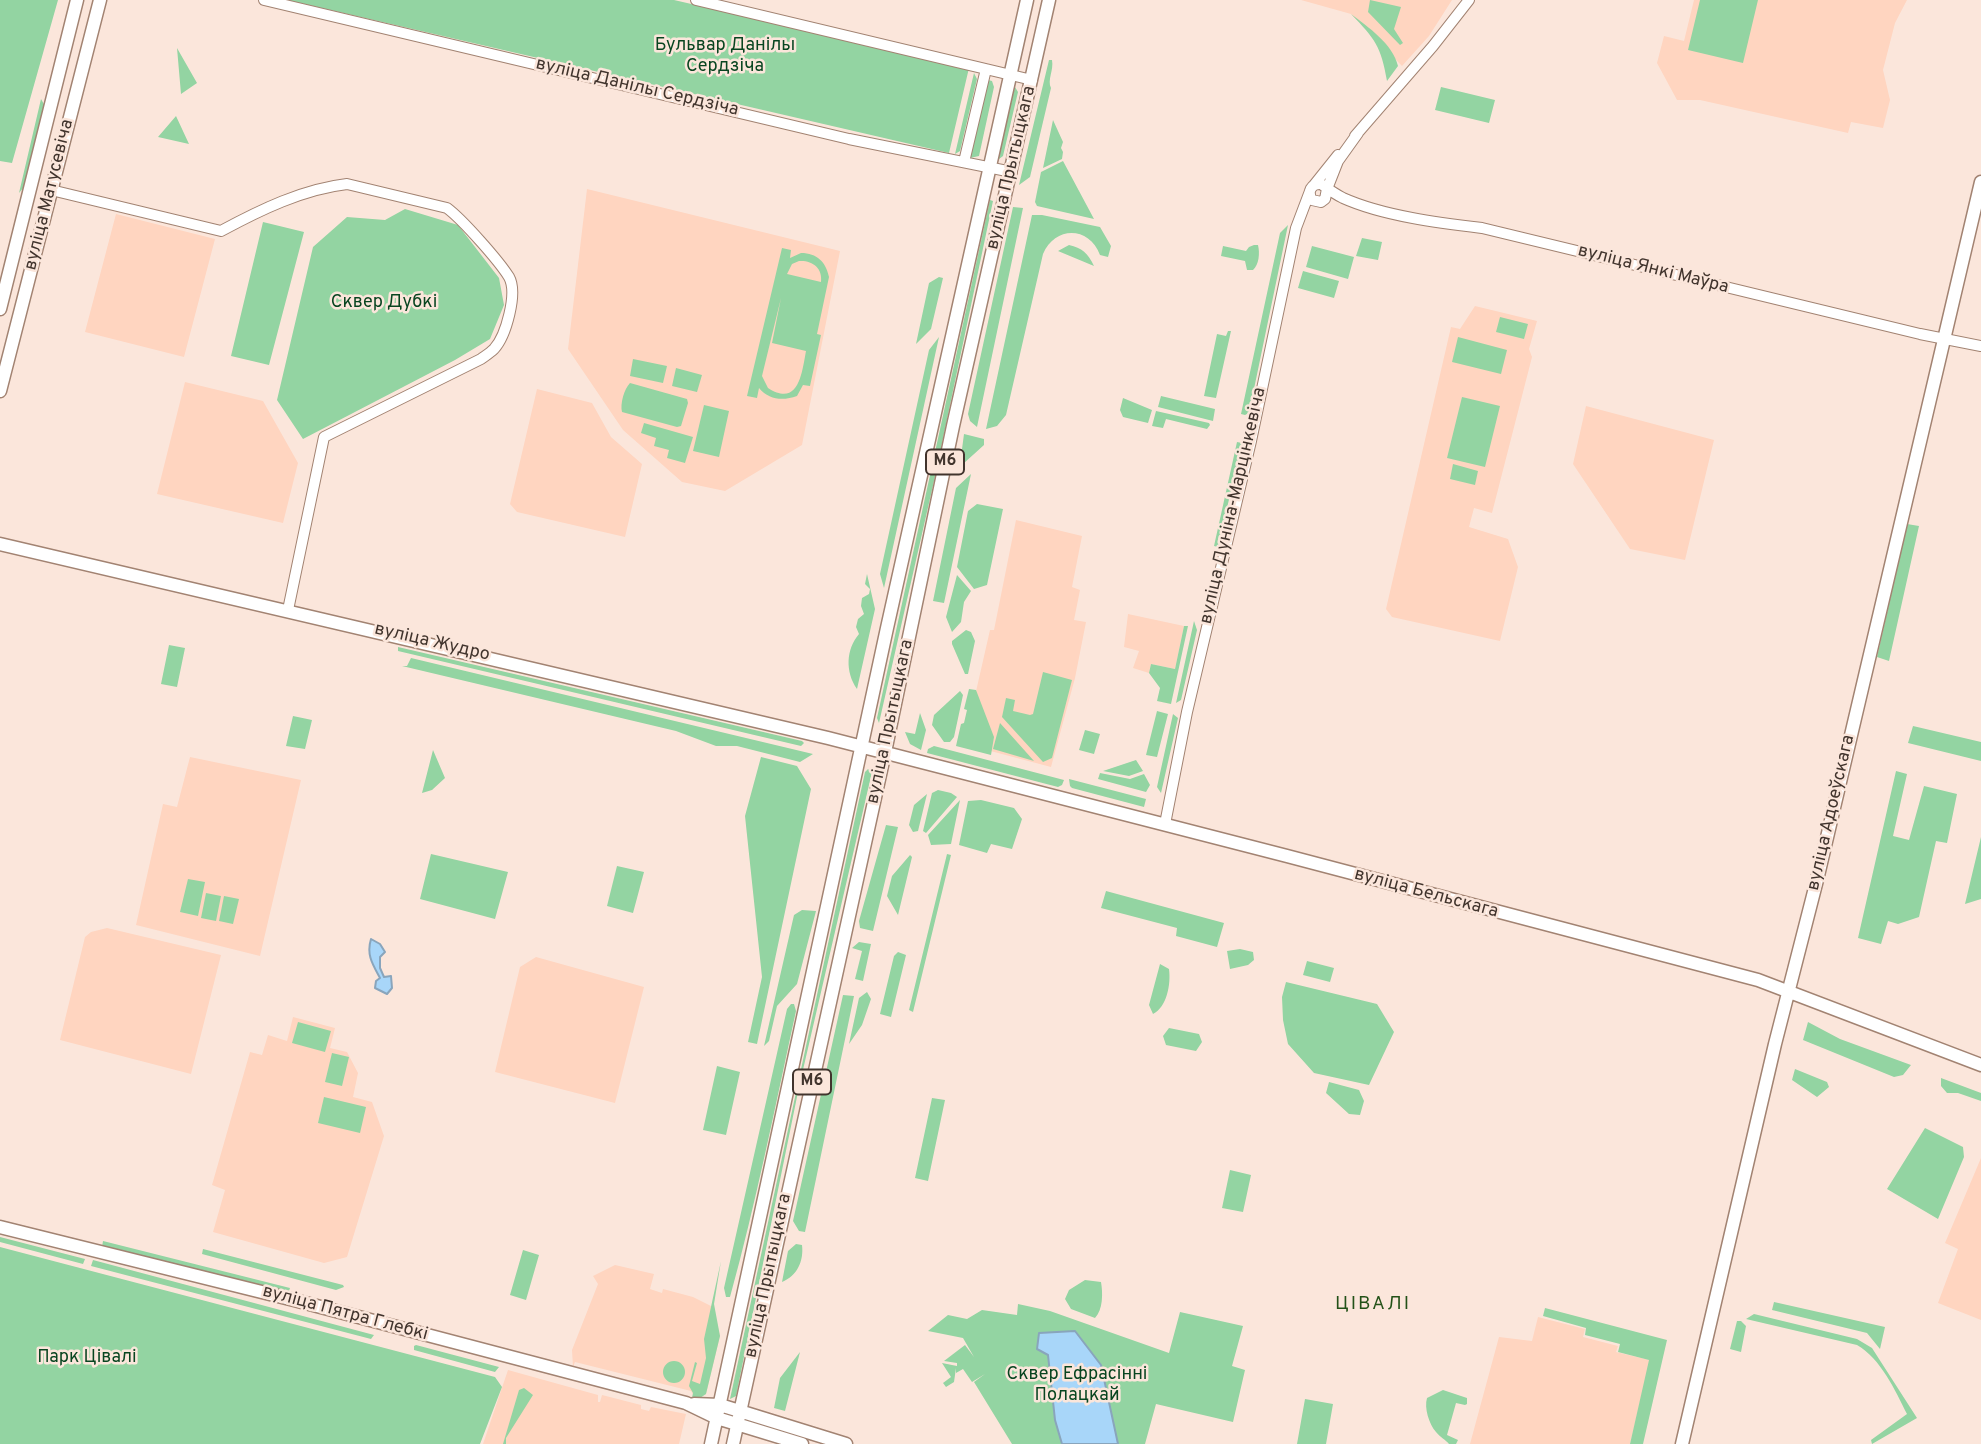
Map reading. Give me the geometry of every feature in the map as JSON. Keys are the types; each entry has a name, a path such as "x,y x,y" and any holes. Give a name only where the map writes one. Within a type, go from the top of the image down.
{"main road":[{"name":"вуліца Матусевіча","path":"0,309 77,0"},
{"name":"вуліца Матусевіча","path":"0,391 100,0"},
{"name":"вуліца Прытыцкага","path":"711,1444 1027,0"},
{"name":"вуліца Прытыцкага","path":"733,1444 885,752 953,426 1049,0"},
{"path":"69,28 90,33"},
{"name":"вуліца Адоеўскага","path":"1682,1444 1981,183"},
{"name":"вуліца Жудро","path":"0,544 863,747"},
{"name":"вуліца Бельскага","path":"863,747 1758,980 1981,1065"},
{"name":"вуліца Пятра Глебкі","path":"0,1227 718,1411"},
{"path":"718,1411 740,1411 846,1444"},
{"path":"718,1411 738,1424 802,1444"}],"street":[{"name":"вуліца Данілы Сердзіча","path":"264,0 849,139 1012,172"},
{"path":"696,0 1032,80"},
{"name":"вуліца Дуніна-Марцінкевіча","path":"1165,824 1187,712 1251,441 1296,228 1312,187 1433,47 1469,0"},
{"path":"964,162 986,69"},
{"path":"1296,228 1311,207 1327,196 1326,189 1339,161 1358,133"},
{"path":"51,190 221,231 251,214 333,185 347,184 447,208 459,217 509,278 511,306 499,342 493,350 471,365 324,437 288,610"},
{"path":"1326,189 1321,184 1312,187 1312,200 1360,205"},
{"name":"вуліца Янкі Маўра","path":"1326,189 1360,205 1442,223 1482,228 1981,346"}],"shaded area":[{"path":"1301,0 1452,0 1429,36 1402,66 1351,14"},
{"path":"1694,0 1907,0 1895,23 1883,70 1890,100 1883,128 1851,122 1848,133 1700,100 1677,100 1657,63 1664,36 1684,41"},
{"path":"587,189 840,251 802,445 725,491 682,482 623,430 568,349"},
{"path":"116,214 215,239 184,357 85,332"},
{"path":"1475,306 1537,321 1529,349 1532,357 1492,513 1474,508 1469,527 1508,539 1518,567 1500,641 1392,617 1386,609 1451,327 1460,329"},
{"path":"185,382 263,401 298,463 283,523 157,494"},
{"path":"537,389 592,403 611,437 642,464 625,537 517,512 510,504"},
{"path":"1586,406 1714,440 1685,560 1630,549 1573,464"},
{"path":"1016,520 1082,536 1072,587 1080,590 1074,620 1086,622 1075,678 1051,767 964,744 990,630 994,630"},
{"path":"1128,614 1184,626 1175,669 1151,664 1149,673 1133,668 1139,651 1124,647"},
{"path":"190,757 301,780 260,956 136,925 163,804 177,807"},
{"path":"107,928 221,955 191,1074 60,1040 85,937 91,932"},
{"path":"536,957 644,987 615,1103 495,1072 520,967"},
{"path":"293,1017 335,1028 330,1048 347,1052 358,1073 353,1097 372,1102 384,1136 347,1257 324,1263 213,1232 225,1190 212,1185 250,1052 262,1055 268,1035 287,1041"},
{"path":"1981,1158 1981,1320 1938,1303 1958,1249 1945,1243"},
{"path":"615,1265 654,1274 650,1289 662,1293 663,1289 693,1297 713,1307 720,1336 706,1394 695,1398 691,1391 575,1362 573,1367 572,1350 598,1284 593,1276"},
{"path":"1538,1317 1585,1329 1583,1337 1618,1346 1616,1352 1650,1360 1630,1444 1470,1444 1499,1337 1532,1341"},
{"path":"508,1370 598,1395 598,1402 602,1395 641,1405 641,1409 649,1411 651,1407 686,1414 679,1444 483,1444"}],"green space":[{"path":"0,0 58,0 12,163 0,161"},
{"name":"Бульвар Данілы Сердзіча","path":"287,0 674,0 969,68 949,153"},
{"path":"1370,0 1401,7 1394,29 1403,43 1400,45 1368,12"},
{"path":"1700,0 1758,0 1743,63 1688,50"},
{"path":"1351,14 1391,50 1398,66 1387,81 1376,44"},
{"path":"177,48 197,83 181,94"},
{"path":"1049,60 1052,60 1051,88 1030,177 1019,185"},
{"path":"974,73 977,79 960,151 955,154"},
{"path":"988,80 992,81 994,87 979,156 970,158"},
{"path":"1015,87 1018,92 1003,156 999,159 998,157"},
{"path":"1441,87 1495,100 1489,123 1435,110"},
{"path":"41,99 45,106 24,187 19,193"},
{"path":"176,116 189,144 158,137"},
{"path":"1053,120 1063,142 1062,159 1043,168"},
{"path":"1063,161 1094,219 1037,206 1035,202 1041,172"},
{"path":"990,200 993,201 934,481 879,723 877,718"},
{"path":"1013,207 1023,208 977,427 970,421 968,414"},
{"name":"Сквер Дубкі","path":"405,209 458,225 499,278 504,305 490,339 303,439 277,400 313,247 347,217 385,220"},
{"path":"1032,215 1100,227 1111,246 1108,257 1100,255 1088,239 1072,233 1055,238 1048,245 1043,254 1006,415 997,426 986,429"},
{"path":"263,222 304,232 269,365 231,356"},
{"path":"1288,225 1249,413 1245,415 1241,414 1280,233"},
{"path":"1362,238 1382,242 1378,260 1356,256"},
{"path":"1069,245 1084,252 1094,266 1058,251"},
{"path":"1258,245 1259,255 1253,270 1247,270 1245,261 1221,256 1223,246 1246,251"},
{"path":"1312,246 1354,257 1348,279 1306,267"},
{"path":"782,248 791,250 790,258 801,253 816,257 826,267 829,277 810,386 803,385 797,396 787,399 772,397 759,388 757,398 747,396","holes":["799,261 816,266 821,282 787,274 792,264","781,298 772,343 806,351 797,385 793,391 786,394 768,388 762,376"]},
{"path":"1303,271 1339,281 1334,298 1298,288"},
{"path":"939,277 943,278 931,329 916,344 929,283"},
{"path":"1500,317 1528,324 1524,339 1496,332"},
{"path":"1228,331 1231,331 1216,398 1204,396 1217,334 1226,336"},
{"path":"939,337 884,588 880,574 929,350"},
{"path":"1458,337 1507,350 1501,374 1452,362"},
{"path":"633,359 667,366 663,383 630,376"},
{"path":"676,368 702,375 697,392 672,386"},
{"path":"630,383 687,399 681,426 622,412 623,397"},
{"path":"1161,396 1215,409 1213,421 1158,407"},
{"path":"1462,397 1500,406 1485,467 1447,458"},
{"path":"1123,398 1152,410 1148,423 1123,417 1120,410"},
{"path":"704,405 729,411 719,457 693,451"},
{"path":"1156,411 1210,425 1207,429 1166,419 1163,428 1152,426"},
{"path":"644,423 693,437 685,463 667,458 669,450 654,446 656,438 641,433"},
{"path":"964,434 984,439 984,445 960,464"},
{"path":"1237,442 1242,443 1218,547 1214,546"},
{"path":"1453,464 1478,471 1475,485 1450,479"},
{"path":"971,474 944,603 933,601 956,488"},
{"path":"977,504 1003,509 987,585 974,589 957,567 968,511"},
{"path":"1907,524 1919,526 1889,661 1877,657"},
{"path":"867,574 875,609 857,689 850,675 849,654 859,634 856,627 858,619 864,614 862,598 869,594 870,589 865,584"},
{"path":"957,575 971,591 964,602 961,622 952,632 946,617"},
{"path":"1194,621 1197,630 1181,700 1176,703"},
{"path":"1184,626 1188,626 1171,704 1157,701 1160,688 1149,673 1151,664 1175,669"},
{"path":"966,630 971,632 975,641 968,674 965,674 952,644 952,641"},
{"path":"169,645 185,648 177,687 161,684"},
{"path":"398,647 804,743 801,746 398,651"},
{"path":"411,658 813,754 800,762 737,746 716,746 676,731 402,666 407,666"},
{"path":"1043,672 1072,680 1052,758 1043,762 1002,717 1006,698 1015,700 1013,711 1033,714"},
{"path":"969,689 976,690 994,737 991,755 956,746 967,710 964,709"},
{"path":"960,691 963,695 954,737 950,742 944,742 932,725 934,715"},
{"path":"1157,711 1168,714 1157,757 1146,755"},
{"path":"920,713 926,730 921,750 910,744 905,732 915,734"},
{"path":"1173,714 1178,718 1161,793 1157,787"},
{"path":"293,716 312,720 305,749 286,746"},
{"path":"1000,723 1034,761 993,749"},
{"path":"1913,726 1981,742 1981,761 1908,743"},
{"path":"1085,730 1100,734 1094,754 1079,750"},
{"path":"934,746 1064,780 1058,787 927,753 928,749"},
{"path":"433,750 445,778 432,790 422,793"},
{"path":"761,757 797,766 811,789 757,1044 748,1042 762,977 745,816"},
{"path":"1136,760 1143,771 1129,776 1103,771"},
{"path":"868,769 872,772 799,1087 736,1396 730,1399 865,772"},
{"path":"1896,771 1907,774 1893,836 1909,840 1924,786 1957,794 1947,843 1936,841 1919,917 1898,924 1888,921 1881,944 1858,938"},
{"path":"1100,773 1130,779 1144,774 1150,785 1146,792 1098,779"},
{"path":"1069,779 1146,799 1144,807 1072,788"},
{"path":"938,790 957,797 926,833 923,831 932,793"},
{"path":"927,794 918,831 913,832 909,825 914,805"},
{"path":"960,800 951,844 931,845 928,835"},
{"path":"981,800 1014,808 1022,819 1012,849 991,844 987,853 959,845 968,801"},
{"path":"886,825 898,827 873,931 860,928 859,921"},
{"path":"1981,837 1981,899 1965,904"},
{"path":"431,854 508,872 495,919 420,899"},
{"path":"947,854 951,855 913,1012 909,1010"},
{"path":"910,855 912,857 898,915 887,896 892,876"},
{"path":"617,866 644,872 633,913 607,906"},
{"path":"188,879 205,882 198,916 180,912"},
{"path":"1106,891 1224,923 1217,947 1176,936 1177,928 1101,908"},
{"path":"206,893 221,896 216,921 201,918"},
{"path":"224,896 239,899 233,924 219,921"},
{"path":"802,910 816,911 797,984 777,1006 769,1041 764,1046 794,915"},
{"path":"859,942 871,944 863,981 855,979 862,951 852,948"},
{"path":"1240,949 1253,952 1254,960 1248,965 1230,969 1227,951"},
{"path":"898,952 906,955 891,1017 880,1014 894,956"},
{"path":"1307,961 1334,968 1330,982 1303,975"},
{"path":"1160,964 1169,969 1169,988 1162,1006 1153,1014 1149,1005"},
{"path":"1286,982 1377,1004 1394,1032 1369,1085 1314,1073 1288,1044 1282,997"},
{"path":"867,992 871,999 862,1025 849,1044 859,998"},
{"path":"843,995 854,996 805,1232 799,1231 793,1221"},
{"path":"794,1004 796,1011 765,1155 730,1297 726,1297 724,1288 787,1009"},
{"path":"298,1022 331,1031 325,1052 292,1043"},
{"path":"1808,1022 1840,1039 1911,1065 1903,1075 1894,1077 1803,1040"},
{"path":"1169,1028 1199,1034 1202,1042 1196,1051 1166,1045 1163,1036"},
{"path":"332,1053 349,1057 342,1086 325,1082"},
{"path":"717,1066 740,1072 726,1135 703,1130"},
{"path":"1795,1069 1827,1082 1829,1087 1817,1097 1792,1080"},
{"path":"1941,1078 1981,1093 1981,1101 1958,1093 1947,1093 1941,1086"},
{"path":"1329,1082 1359,1090 1364,1101 1360,1115 1349,1114 1326,1093"},
{"path":"324,1097 366,1107 360,1133 318,1123"},
{"path":"932,1098 945,1100 928,1181 915,1178"},
{"path":"1925,1128 1963,1147 1964,1157 1938,1219 1887,1189"},
{"path":"1230,1170 1251,1175 1243,1212 1222,1208"},
{"path":"0,1237 85,1259 83,1264 0,1242"},
{"path":"103,1241 290,1288 288,1294 102,1247"},
{"path":"796,1244 802,1245 801,1262 792,1276 782,1282 788,1251"},
{"name":"Парк Цівалі","path":"0,1247 495,1377 502,1387 480,1444 0,1444"},
{"path":"203,1249 344,1287 336,1290 202,1254"},
{"path":"523,1250 539,1255 526,1300 510,1295"},
{"path":"93,1260 374,1335 371,1339 91,1266"},
{"path":"721,1261 714,1304 720,1336 706,1394 700,1398 692,1398 693,1393 689,1386 695,1362 697,1363 692,1381 700,1384 706,1358 704,1339"},
{"path":"1085,1280 1101,1282 1101,1306 1095,1318 1071,1309 1065,1299 1069,1290"},
{"path":"1774,1302 1885,1327 1880,1349 1867,1333 1772,1310"},
{"name":"Сквер Ефрасінні Полацкай","path":"1018,1304 1050,1311 1169,1353 1180,1312 1243,1326 1232,1366 1245,1370 1233,1422 1156,1404 1145,1444 1012,1444 974,1382 985,1374 972,1382 963,1369 956,1373 956,1368 954,1382 946,1387 943,1383 951,1377 942,1363 957,1366 957,1363 944,1361 965,1345 974,1357 963,1338 928,1331 948,1315 967,1319 982,1310 1017,1315"},
{"path":"1545,1308 1667,1340 1643,1444 1630,1444 1649,1360 1618,1352 1620,1344 1585,1335 1586,1328 1543,1316"},
{"path":"1754,1314 1857,1339 1872,1348 1917,1418 1872,1444 1871,1440 1907,1414 1898,1395 1873,1358 1857,1345 1746,1319"},
{"path":"1737,1321 1746,1326 1741,1352 1730,1349"},
{"path":"416,1345 499,1367 495,1372 414,1350"},
{"path":"800,1352 785,1411 774,1408 780,1378"},
{"path":"670,1361 678,1361 685,1368 685,1376 678,1383 670,1383 663,1376 663,1368"},
{"path":"524,1388 533,1395 506,1438 506,1444 503,1444 519,1390"},
{"path":"1443,1390 1467,1398 1465,1405 1456,1403 1447,1435 1458,1440 1456,1444 1449,1444 1438,1434 1428,1416 1427,1398"},
{"path":"1305,1399 1333,1404 1326,1444 1297,1444"}],"water":[{"path":"371,939 380,944 385,952 380,957 380,968 384,977 391,976 392,988 387,994 375,988 376,981 380,978 370,955"},
{"path":"1075,1331 1101,1365 1118,1444 1062,1444 1055,1420 1048,1355 1037,1349 1039,1333"}],"district":[{"name":"ЦІВАЛІ","path":"1373,1305"}]}
